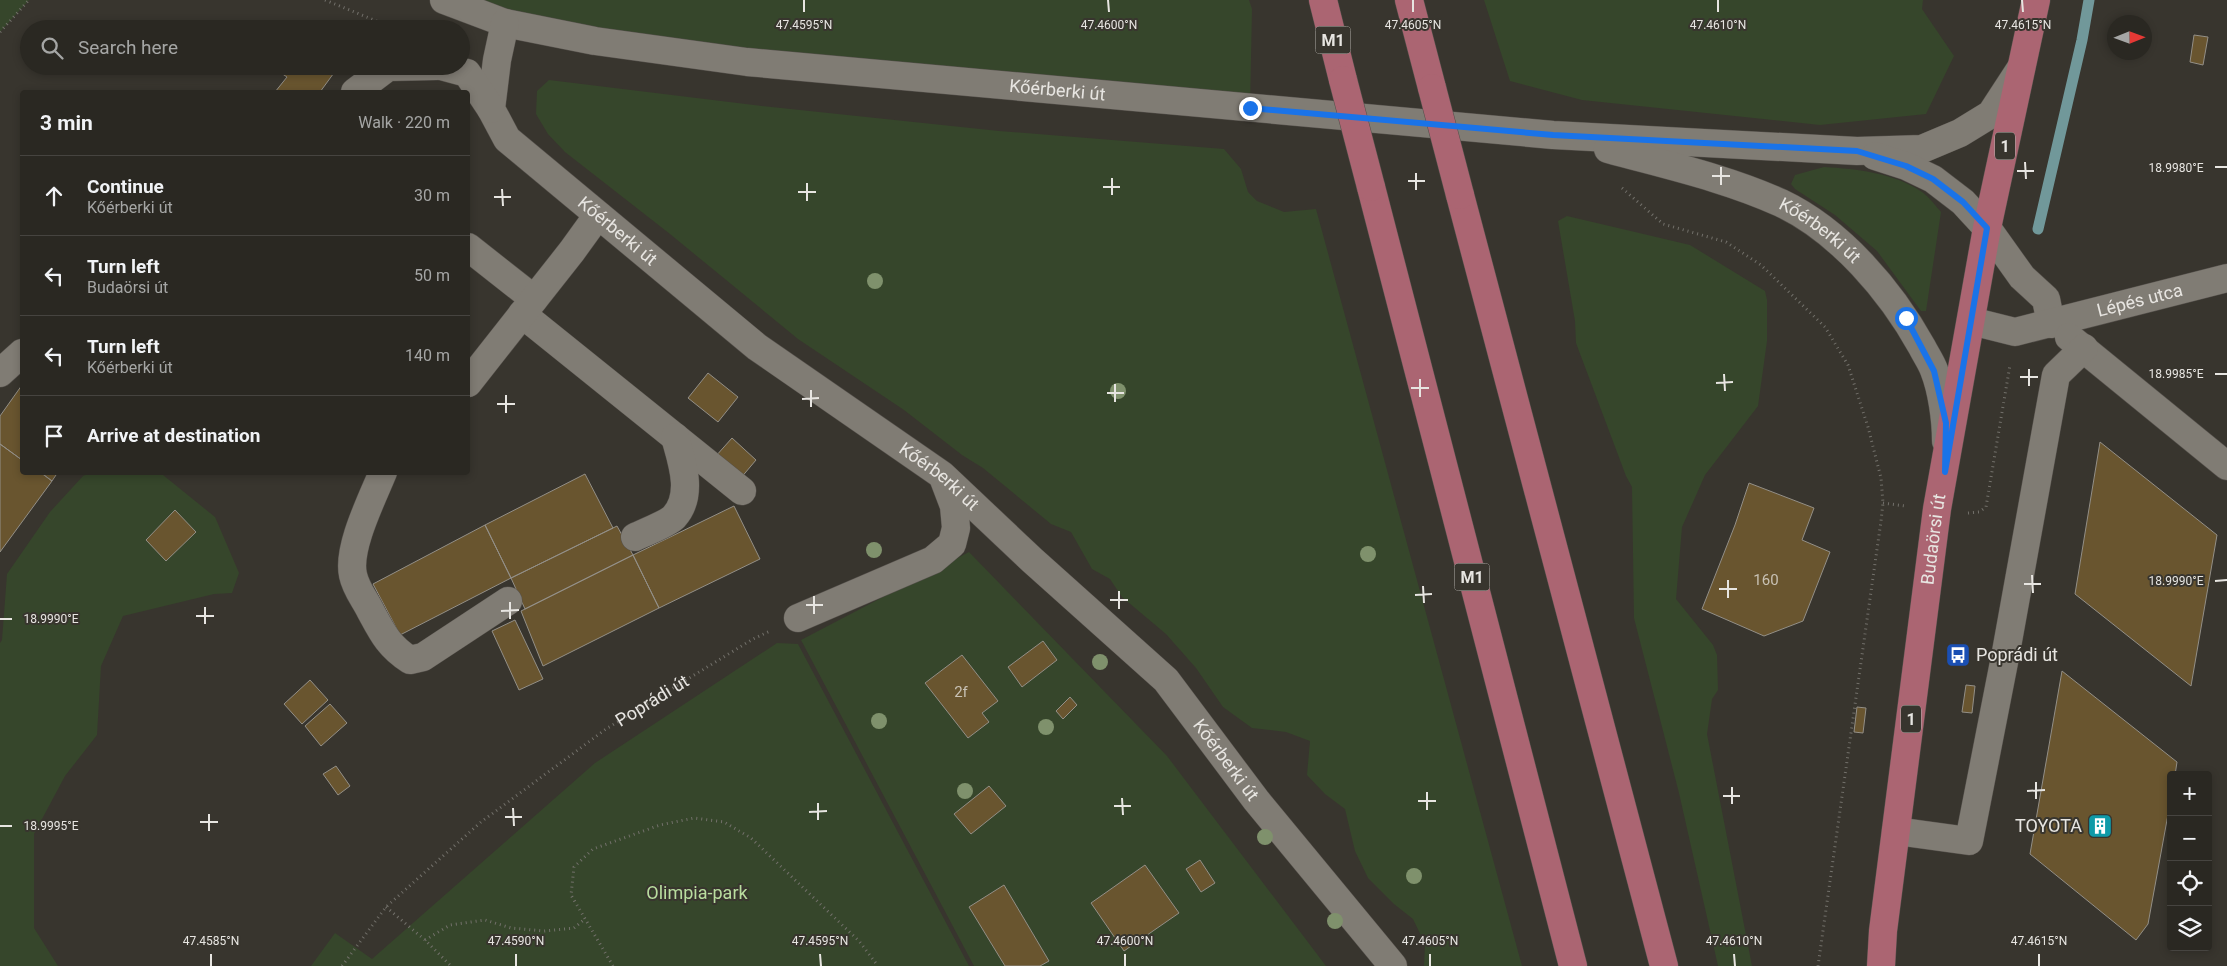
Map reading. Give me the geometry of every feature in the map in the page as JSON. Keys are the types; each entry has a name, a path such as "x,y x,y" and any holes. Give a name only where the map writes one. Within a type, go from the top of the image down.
{"main road":[{"name":"M1","path":"1323,0 1573,966"},
{"path":"1409,0 1664,966"},
{"name":"Budaörsi út","path":"1881,966 1883,931 1938,510 1987,228 2036,0"}],"street":[{"name":"Kőérberki út","path":"444,0 505,23 596,41 747,62 1553,135 1857,151 1922,148 1960,133 1991,114 2023,64"},
{"path":"491,109 496,60 505,23"},
{"path":"358,90 378,75"},
{"name":"Kőérberki út","path":"468,75 491,109 507,139 757,346 942,475 1032,560 1166,680 1256,800 1393,966"},
{"name":"Kőérberki út","path":"1553,135 1718,178 1782,204 1830,234 1872,276 1906,318 1934,371 1946,423 1945,472"},
{"name":"Kőérberki út","path":"1857,151 1906,166 1933,179 1963,202 1987,228 2022,277 2046,299 2051,324"},
{"path":"470,380 598,215"},
{"path":"470,249 528,307 675,437 742,491"},
{"name":"Lépés utca","path":"2016,332 2227,278"},
{"path":"1971,321 2016,332"},
{"path":"2051,324 2084,348 2227,466"},
{"path":"1896,831 1969,841 2006,652 2056,375 2084,348"},
{"path":"0,373 20,355"},
{"path":"635,537 673,518 682,504 685,476 675,437"},
{"path":"382,475 356,537 352,574 359,593 370,609 378,629 395,651 410,660 424,656 508,601"},
{"path":"798,618 933,560 952,544 956,528 954,506 942,475"}],"path":[{"path":"0,32 29,0"},
{"path":"325,0 374,20"},
{"path":"1615,182 1663,224 1726,242 1761,265 1807,307 1825,327 1848,365 1868,427 1881,478 1883,503 1818,966"},
{"path":"1986,506 2016,332"},
{"name":"Poprádi út","path":"342,966 386,907 481,822 606,729 753,639 798,618"},
{"path":"613,966 571,895 574,867 593,849 660,825 694,818 724,822 751,838 859,941 878,966"},
{"path":"386,907 425,940 451,966"},
{"path":"425,940 450,925 485,920 511,928 544,931 574,928 585,919"}],"green space":[{"path":"0,0 29,0 0,32"},
{"path":"444,0 1249,0 1252,9 1250,108 747,62"},
{"path":"1484,0 1923,0 1922,9 1954,56 1926,114 1820,125 1582,100 1510,81"},
{"path":"549,80 762,106 999,131 1224,149 1241,169 1248,192 1257,201 1284,212 1316,209 1522,966 1424,966 1425,944 1413,919 1394,904 1368,878 1355,851 1345,809 1325,794 1307,775 1310,741 1286,732 1252,728 1223,707 1196,668 1166,634 1122,597 1110,579 1092,569 1071,532 1051,524 983,468 962,455 904,410 798,339 670,234 565,152 548,134 536,114 537,91"},
{"path":"1824,167 1875,173 1900,180 1922,192 1941,212 1926,311 1921,311 1877,251 1835,215 1795,189 1791,184 1795,175"},
{"path":"1567,216 1690,245 1765,291 1767,300 1767,341 1758,406 1705,475 1682,527 1676,599 1713,645 1717,655 1718,690 1712,699 1707,734 1752,966 1718,966 1679,793 1634,618 1632,487 1626,476 1576,343 1575,321 1558,221"},
{"path":"163,475 215,517 239,573 232,593 214,594 123,616 101,666 97,735 65,776 34,834 34,928 58,966 0,966 0,643 2,640 7,574 50,512 83,476"},
{"path":"969,552 1167,756 1326,966 974,966 801,640"},
{"name":"Olimpia-park","path":"777,643 798,644 969,966 311,966 335,933 372,959 595,763"}],"building":[{"path":"2194,35 2208,37 2203,65 2190,62"},
{"path":"284,75 332,75 321,90 277,90 287,77"},
{"path":"708,373 738,397 718,422 688,398"},
{"path":"20,388 20,459 0,444 0,416"},
{"path":"732,438 756,460 740,479 715,457"},
{"path":"2100,442 2217,535 2191,686 2075,594"},
{"path":"0,444 20,459 20,475 44,475 52,481 0,552"},
{"path":"585,474 613,528 511,578 485,525"},
{"path":"44,475 56,475 52,481"},
{"path":"1749,483 1814,508 1802,540 1830,552 1803,621 1764,636 1702,609 1735,525"},
{"path":"734,506 760,559 659,608 633,555"},
{"path":"175,510 196,532 166,561 146,540"},
{"path":"485,525 511,578 400,635 373,584"},
{"path":"617,526 633,555 525,609 511,578"},
{"path":"633,555 659,608 543,666 521,611"},
{"path":"515,620 543,679 519,690 492,631"},
{"path":"1043,641 1057,660 1022,687 1008,667"},
{"path":"962,655 998,701 982,713 989,722 968,738 925,683"},
{"name":"TOYOTA","path":"2062,671 2177,762 2176,771 2167,771 2167,820 2148,924 2136,940 2030,854"},
{"path":"310,680 328,700 302,724 284,704"},
{"path":"1966,685 1975,686 1972,713 1962,712"},
{"path":"1070,697 1077,705 1063,719 1056,711"},
{"path":"330,704 347,723 321,746 305,726"},
{"path":"1857,707 1866,708 1863,733 1854,732"},
{"path":"336,766 350,786 338,795 323,774"},
{"path":"989,786 1006,806 971,834 954,814"},
{"path":"1200,860 1215,883 1201,892 1186,869"},
{"path":"1145,865 1179,913 1124,951 1091,903"},
{"path":"1004,885 1049,961 1040,966 1005,966 969,907"}],"waterway":[{"path":"2038,229 2082,40 2089,0"}],"place":[{"name":"Poprádi út","path":"1958,655"},
{"name":"TOYOTA","path":"2100,826"}],"route":[{"path":"1250,108 1553,135 1857,151 1906,166 1933,179 1963,202 1987,228 1945,472 1946,423 1934,371 1906,318"}]}
